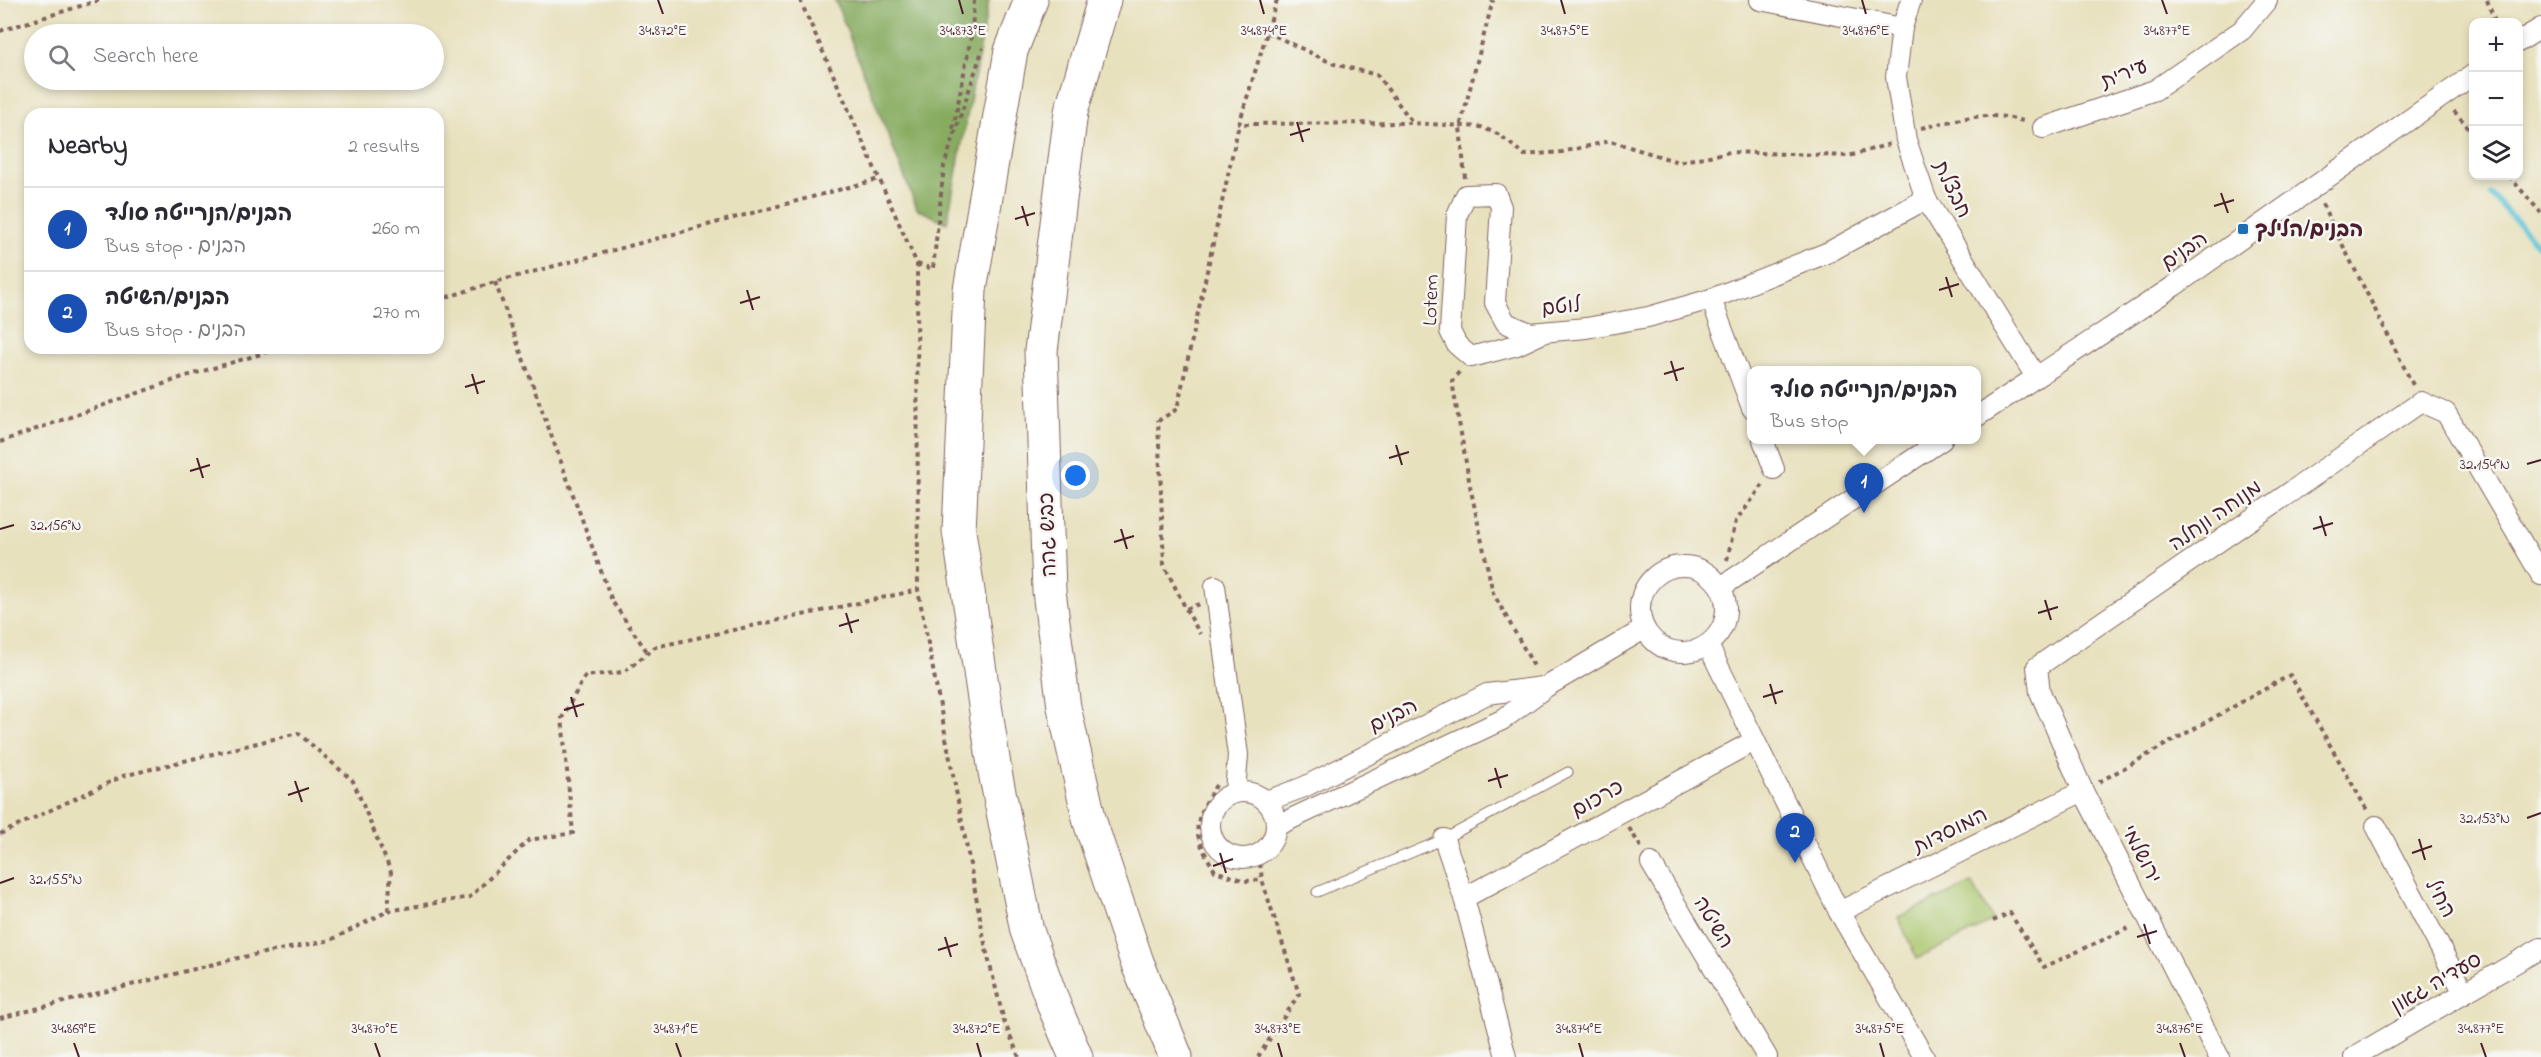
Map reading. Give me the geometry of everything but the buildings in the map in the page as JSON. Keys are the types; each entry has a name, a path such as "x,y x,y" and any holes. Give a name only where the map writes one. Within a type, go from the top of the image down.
{"highway":[{"path":"1031,0 1011,51 970,290 959,531 995,772 1027,931 1055,1008 1076,1057"},
{"name":"כביש גהה","path":"1104,0 1071,112 1041,351 1049,591 1064,707 1090,822 1137,962 1176,1057"}],"street":[{"path":"1760,0 1902,28"},
{"name":"חבצלת","path":"1911,0 1902,28 1896,76 1905,136 1926,199 2036,377"},
{"name":"עירית","path":"2043,128 2154,90 2242,30 2267,0"},
{"path":"2523,39 2541,28"},
{"name":"הבנים","path":"1981,414 2174,286 2469,78"},
{"name":"לוטם","path":"1466,195 1496,194 1501,207 1495,303 1506,323 1530,333 1586,328 1648,316 1711,299 1829,252 1926,199"},
{"name":"Lotem","path":"1466,195 1457,215 1450,332 1457,345 1471,357"},
{"path":"1711,299 1747,395"},
{"path":"1471,357 1518,345 1545,332"},
{"path":"2421,402 2446,413 2541,575"},
{"name":"מנוחה ונחלה","path":"2037,667 2421,402"},
{"path":"1765,444 1774,469"},
{"path":"1721,587 1936,444"},
{"path":"1684,566 1698,568 1711,576 1721,587 1727,612 1718,636 1708,645 1695,651 1680,653 1666,649 1653,641 1644,629 1640,615 1641,600 1646,586 1656,575 1669,568 1684,566"},
{"path":"1215,591 1238,755 1235,792"},
{"name":"הבנים","path":"1276,826 1502,720 1546,687 1644,629"},
{"path":"1708,645 1839,912 1924,1057"},
{"name":"ירושלמי","path":"2037,667 2040,692 2082,791 2219,1057"},
{"name":"הבנים","path":"1266,801 1304,787 1487,694 1546,687"},
{"name":"כרכום","path":"1464,898 1754,741"},
{"name":"המוסדות","path":"1839,912 2082,791"},
{"path":"1235,792 1257,794 1266,801 1272,808 1276,826 1274,837 1259,854 1249,858 1227,854 1212,837 1211,815 1216,805 1235,792"},
{"name":"החיל","path":"2376,826 2464,993"},
{"path":"1444,839 1464,898 1506,1057"},
{"name":"השיטה","path":"1651,863 1767,1057"},
{"name":"סעדיה גאון","path":"2354,1057 2541,948"}],"lane":[{"name":"כרכום","path":"1317,892 1444,839 1568,772"}],"path":[{"path":"0,31 100,0"},
{"path":"800,0 917,264 918,590 986,949 1004,1021 1019,1057"},
{"path":"952,141 958,93 972,32 974,0"},
{"path":"1201,636 1164,565 1158,421 1177,409 1239,124 1277,0"},
{"path":"1466,195 1460,128 1493,0"},
{"path":"2487,0 2494,18"},
{"path":"1268,32 1334,64 1377,75 1413,123"},
{"path":"917,264 933,269 944,166 985,42"},
{"path":"2442,97 2469,128"},
{"path":"1239,124 1413,123 1460,128 1481,126 1500,135 1524,155 1562,152 1610,141 1678,162 1730,152 1849,156 1963,117 1990,115 2014,118 2043,128"},
{"path":"444,298 495,282 879,179"},
{"path":"2512,180 2541,213"},
{"path":"2313,188 2421,402"},
{"path":"495,282 612,600 648,653"},
{"path":"0,442 183,376 260,354"},
{"path":"1471,357 1452,381 1470,486 1493,593 1546,687"},
{"path":"1721,587 1736,521 1774,469"},
{"path":"0,1018 238,958 331,940 388,911 470,897 529,840 573,833 562,718 585,676 624,672 655,648 918,590"},
{"path":"1186,609 1215,591"},
{"path":"2082,791 2290,675 2376,826"},
{"path":"0,834 123,776 298,733 353,781 391,872 388,911"},
{"path":"1218,776 1198,816 1198,842 1215,871 1245,881 1262,880"},
{"path":"1620,812 1651,863"},
{"path":"1258,1057 1299,994 1262,880 1259,854"},
{"path":"1993,921 2010,913 2044,967 2148,919"}],"green space":[{"path":"835,0 989,0 947,223 917,209"},
{"path":"1972,883 1993,921 1917,959 1898,917"}],"waterway":[{"path":"2491,195 2541,248"}],"place":[{"name":"הבנים/הלילך","path":"2243,229"},
{"name":"הבנים/הנרייטה סולד","path":"1864,513"},
{"name":"הבנים/השיטה","path":"1795,863"}]}
